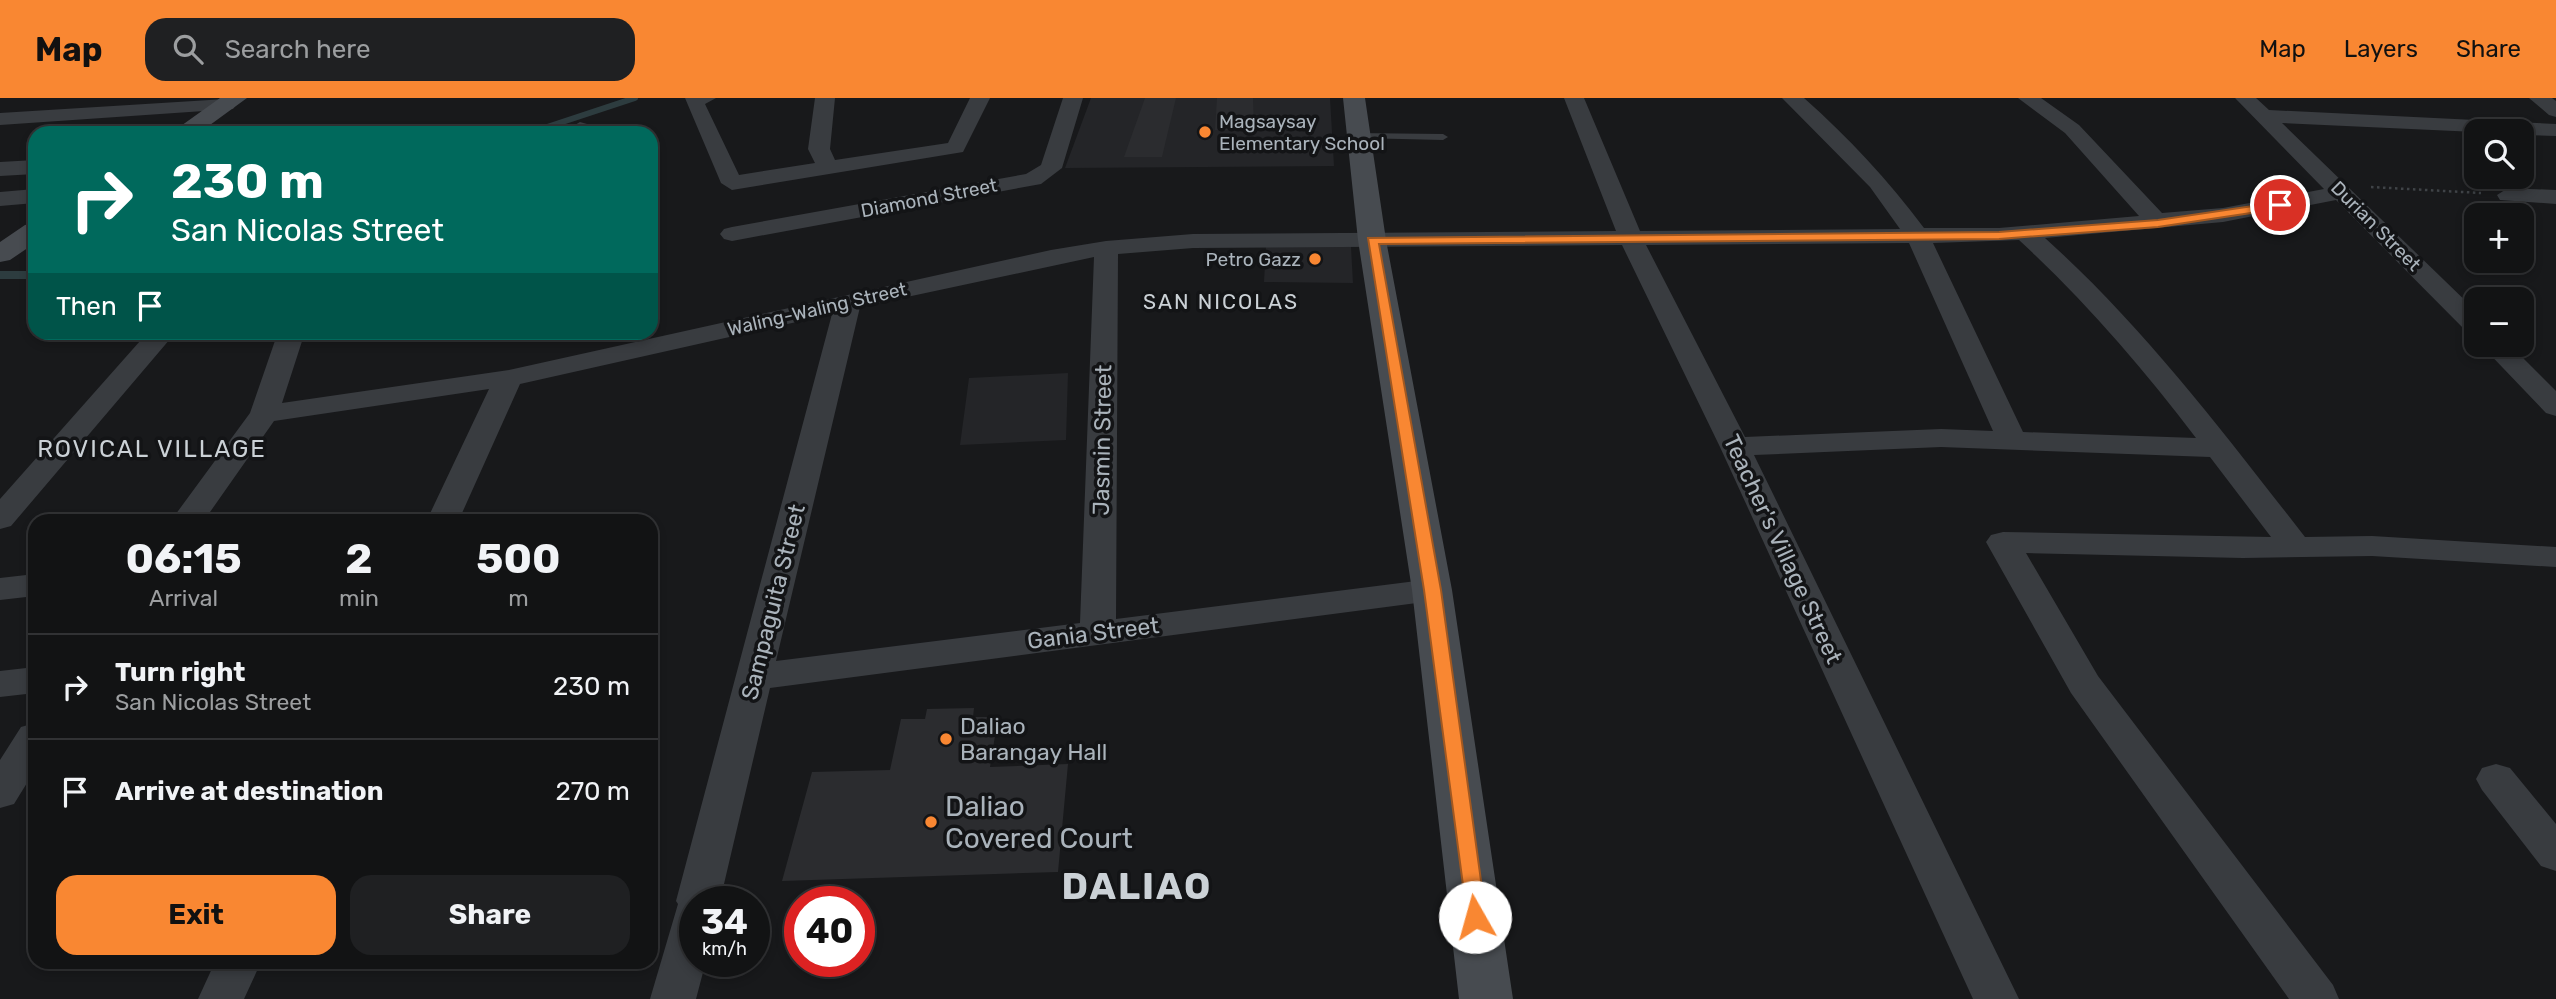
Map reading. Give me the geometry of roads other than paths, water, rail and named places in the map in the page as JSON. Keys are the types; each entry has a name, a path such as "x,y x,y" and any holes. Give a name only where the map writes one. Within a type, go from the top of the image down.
{"street":[{"path":"115,98 146,109"},
{"path":"825,98 819,149 828,168"},
{"path":"699,99 732,183 956,148 979,98"},
{"name":"Diamond Street","path":"732,234 1033,179 1051,168 1073,98"},
{"name":"Teacher's Village Street","path":"1574,98 1632,240 1735,447 1996,999"},
{"path":"1792,98 1836,138 1878,182 1918,237 2012,440"},
{"path":"2028,98 2072,130 2158,223"},
{"name":"Durian Street","path":"2245,98 2464,314"},
{"path":"2539,98 2556,111"},
{"path":"0,119 231,101"},
{"path":"194,126 231,101"},
{"path":"1356,116 1372,240 1432,590 1486,999"},
{"path":"2264,116 2556,130"},
{"path":"0,169 28,167"},
{"name":"Waling-Waling Street","path":"264,414 509,378 1051,257 1107,248 1194,241 1632,240 2026,234 2223,215 2339,188"},
{"path":"2508,195 2556,197"},
{"path":"0,199 28,197"},
{"path":"2026,234 2081,284 2156,366 2296,547"},
{"path":"0,254 28,236"},
{"name":"Jasmin Street","path":"1098,632 1107,248"},
{"name":"Sampaguita Street","path":"702,886 848,302"},
{"path":"0,519 156,340"},
{"path":"192,514 264,414 290,340"},
{"path":"2507,357 2556,407"},
{"path":"446,514 509,378"},
{"path":"1735,447 1941,438 2219,448"},
{"path":"2316,999 2084,684 2003,542 2372,546 2556,557"},
{"path":"0,589 28,586"},
{"name":"Gania Street","path":"754,677 1432,590"},
{"path":"0,684 28,681"},
{"path":"0,793 28,748"},
{"path":"2497,779 2556,855"},
{"path":"221,999 235,969"},
{"path":"673,999 679,976"}],"lane":[{"path":"1356,116 1443,137"}],"waterway":[{"path":"550,126 635,98"},
{"path":"0,275 28,275"}],"place":[{"name":"Magsaysay Elementary School","path":"1205,132"},
{"name":"Petro Gazz","path":"1315,259"},
{"name":"Daliao Barangay Hall","path":"946,739"},
{"name":"Daliao Covered Court","path":"931,822"}],"district":[{"name":"SAN NICOLAS","path":"1221,301"},
{"name":"ROVICAL VILLAGE","path":"152,449"},
{"name":"DALIAO","path":"1137,886"}]}
